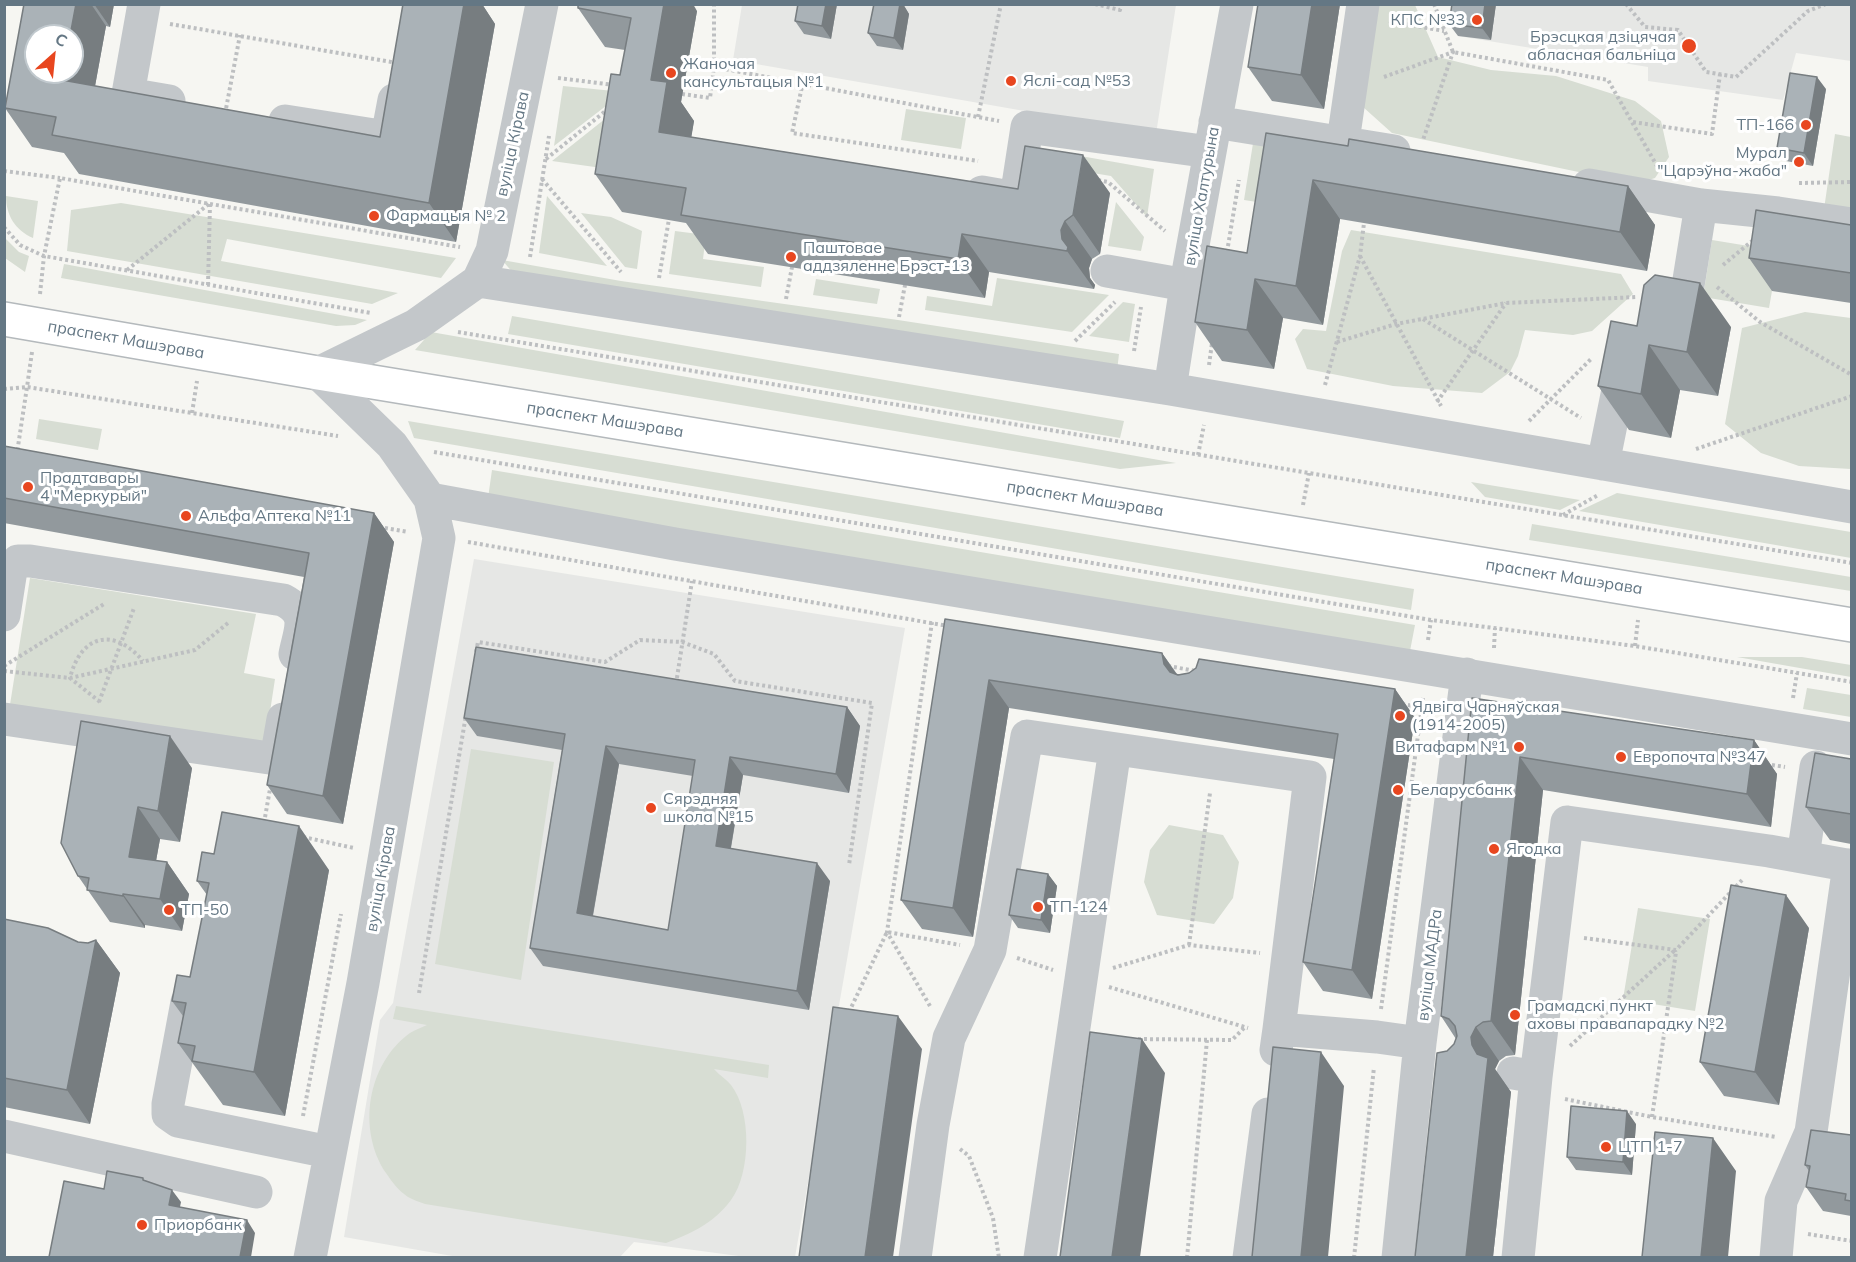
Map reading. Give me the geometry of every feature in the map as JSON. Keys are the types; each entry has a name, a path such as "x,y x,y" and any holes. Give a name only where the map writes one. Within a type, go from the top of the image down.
{"main road":[{"name":"праспект Машэрава","path":"20,321 318,373 1851,625"}],"street":[{"name":"вуліца Кірава","path":"478,281 492,251 542,4"},
{"name":"вуліца Халтурына","path":"1170,389 1186,285 1236,4"},
{"path":"1343,141 1362,10"},
{"path":"143,12 128,94 193,106"},
{"path":"260,117 387,137 400,63"},
{"path":"957,188 1016,198 1027,127 1343,141 1418,155"},
{"path":"1562,180 1689,203 1791,199 1851,224"},
{"path":"1606,450 1626,349 1687,292 1698,276 1689,203"},
{"path":"1803,857 1815,772 1836,736 675,544 430,499 392,445 318,373 416,325 478,281 1209,396 1606,450 1851,507"},
{"path":"1112,285 1186,285"},
{"name":"вуліца Кірава","path":"310,1257 363,983 439,538 430,499"},
{"path":"4,615 11,570 18,561 30,561 283,600 296,606 302,618 276,759 4,720"},
{"path":"1202,672 1207,631"},
{"name":"вуліца МАДРа","path":"1398,1257 1419,1054 1467,674"},
{"path":"915,1257 933,1125 949,1038 990,950 1027,736 1115,749 1200,753 1310,777 1249,1257"},
{"path":"1040,1257 1115,749"},
{"path":"1518,1257 1528,1081 1553,934 1567,822 1850,865 1820,1137 1781,1202 1776,1257"},
{"path":"192,977 168,1114 178,1121 329,1152"},
{"path":"1279,1029 1377,1036 1451,1067"},
{"path":"4,1136 256,1192"}],"path":[{"path":"682,94 710,98 714,67 714,4"},
{"path":"978,117 1001,4"},
{"path":"1095,4 1120,10 1121,4"},
{"path":"1418,155 1453,52 1434,4"},
{"path":"1626,4 1645,27 1678,30 1706,72 1736,77 1808,11 1826,4"},
{"path":"1362,10 1445,31"},
{"path":"143,12 240,35 400,63"},
{"path":"224,122 240,35"},
{"path":"1351,89 1453,52 1608,80 1632,122 1689,203"},
{"path":"714,67 1027,127"},
{"path":"556,90 560,68"},
{"path":"1632,122 1712,134 1720,74"},
{"path":"558,78 625,86"},
{"path":"545,159 609,109"},
{"path":"4,171 210,200 468,249 530,257 551,124"},
{"path":"1227,254 1240,173"},
{"path":"15,464 27,387 20,321 44,256 60,178"},
{"path":"542,178 623,274"},
{"path":"1851,182 1791,199 1698,276 1760,322 1851,375"},
{"path":"126,271 210,200"},
{"path":"208,285 210,200"},
{"path":"654,309 669,219"},
{"path":"1323,393 1360,256 1364,223"},
{"path":"4,227 20,245 44,256 374,313 416,325 1851,563"},
{"path":"1360,256 1442,408"},
{"path":"786,299 792,267"},
{"path":"900,314 905,285"},
{"path":"1075,341 1112,285"},
{"path":"1336,342 1396,324 1506,303 1642,297"},
{"path":"1431,410 1506,303"},
{"path":"1134,351 1141,305"},
{"path":"1423,319 1474,350 1606,450"},
{"path":"1198,455 1209,396 1206,381 1214,335"},
{"path":"4,389 27,387 345,437"},
{"path":"1691,450 1851,396"},
{"path":"392,445 1431,620 1635,646 1851,682"},
{"path":"375,526 955,627"},
{"path":"110,669 145,579"},
{"path":"675,685 692,581"},
{"path":"4,671 70,678 195,650 261,597"},
{"path":"4,666 105,604"},
{"path":"1354,1257 1377,1036 1422,708 1431,620"},
{"path":"845,1021 887,932 932,622"},
{"path":"70,678 80,654 93,642 106,640 121,642 132,648 143,661"},
{"path":"476,653 478,642 605,662 640,640 682,642 714,654 735,681 872,703 849,865"},
{"path":"1158,664 1202,672"},
{"path":"70,678 108,707"},
{"path":"1399,704 1461,714"},
{"path":"419,993 466,712"},
{"path":"1189,945 1200,753"},
{"path":"263,829 276,759"},
{"path":"1758,763 1815,772"},
{"path":"297,836 354,848"},
{"path":"1528,1081 1676,950 1769,851"},
{"path":"887,932 990,950 1244,1028 1279,1029"},
{"path":"887,932 949,1038"},
{"path":"1553,934 1676,950"},
{"path":"1080,978 1189,945 1288,956"},
{"path":"1652,1117 1676,950"},
{"path":"1128,1039 1232,1040 1244,1028"},
{"path":"1187,1257 1207,1040"},
{"path":"1528,1081 1652,1117 1820,1137"},
{"path":"933,1125 969,1156 993,1218 999,1257"},
{"path":"1810,1223 1808,1234 1851,1241"}],"shaded area":[{"name":"Яслі-сад №53","path":"742,5 1176,5 1156,134 733,60"},
{"path":"1377,5 1415,5 1438,57 1491,70 1556,76 1635,101 1661,121 1669,157 1655,178 1636,184 1392,133 1363,107"},
{"name":"Брэсцкая дзіцячая абласная бальніца","path":"1462,5 1851,5 1851,61 1796,53 1783,100 1648,81 1648,67 1458,36"},
{"path":"563,86 624,92 554,146"},
{"path":"630,99 609,169 552,161"},
{"path":"906,109 966,118 961,149 901,140"},
{"path":"1835,134 1851,137 1851,213 1824,209"},
{"path":"1254,137 1293,144 1283,206 1244,200"},
{"path":"1058,152 1154,169 1147,217 1111,176 1056,167"},
{"path":"6,196 38,201 33,238 21,231 13,221"},
{"path":"547,196 607,266 539,253"},
{"path":"1116,202 1144,237 1141,251 1108,246"},
{"path":"121,203 456,258 441,278 227,239 221,261 398,293 372,304 67,251 71,210"},
{"path":"581,213 611,217 642,231 637,269 625,267"},
{"path":"1351,230 1621,274 1633,294 1592,331 1573,335 1525,330 1518,356 1510,372 1482,393 1393,386 1307,369 1295,339 1303,329 1326,331 1342,251"},
{"path":"675,231 706,235 703,259 764,267 761,287 669,274"},
{"path":"5,238 19,252 29,256 25,272 5,258"},
{"path":"1712,240 1779,251 1769,308 1703,297"},
{"path":"502,260 621,281 1119,354 1117,371 514,274"},
{"path":"64,264 367,320 355,325 336,326 61,278"},
{"path":"997,278 1109,295 1072,332 925,310 927,296 992,306"},
{"path":"816,279 880,289 877,304 813,295"},
{"path":"1123,302 1135,304 1129,342 1089,336"},
{"path":"1805,312 1851,318 1851,469 1799,466 1761,453 1725,424 1742,328"},
{"path":"512,316 1124,421 1120,438 508,334"},
{"path":"431,332 1176,463 1120,469 415,350"},
{"path":"39,419 102,429 98,450 36,439"},
{"path":"408,421 1414,589 1411,610 414,438"},
{"path":"492,470 1415,625 1410,651 488,498"},
{"path":"1471,482 1580,500 1560,510 1485,497"},
{"path":"1617,493 1851,532 1851,558 1579,511"},
{"path":"1532,524 1851,577 1851,591 1529,540"},
{"name":"Сярэдняя школа №15","path":"474,559 905,628 795,1257 746,1257 634,1242 620,1257 458,1257 344,1237 380,1020 393,1003"},
{"path":"30,578 256,614 244,673 275,679 264,751 9,711"},
{"path":"1737,657 1802,657 1851,665 1851,677"},
{"path":"1807,688 1851,695 1851,717 1803,709"},
{"path":"471,749 554,762 521,980 435,964"},
{"path":"1169,825 1223,835 1239,862 1233,898 1214,924 1157,915 1144,882 1150,850"},
{"path":"1638,908 1710,919 1695,1011 1623,999"},
{"path":"396,1006 769,1065 768,1078 714,1069 731,1085 743,1111 746,1126 745,1159 738,1188 718,1215 684,1236 666,1243 425,1204 410,1198 393,1183 386,1173 371,1137 371,1098 384,1062 395,1046 410,1033 427,1025 393,1019"}],"building":[{"path":"24,4 76,4 72,24 24,24 24,84 84,84 380,137 403,4 464,4 429,203 52,135 56,117 5,108"},
{"path":"578,4 664,4 651,80 667,82 659,132 1018,189 1025,146 1083,155 1073,215 1065,221 1061,230 1062,239 1068,247 1067,251 962,234 958,259 681,215 686,188 595,174 611,74 620,75 631,18 578,8"},
{"path":"798,4 826,4 822,26 795,21"},
{"path":"874,4 900,4 894,38 868,33"},
{"path":"1258,4 1312,4 1301,75 1248,67"},
{"path":"1452,4 1485,4 1482,28 1449,24"},
{"path":"1790,73 1817,77 1804,153 1777,148"},
{"path":"1266,133 1348,146 1349,139 1628,186 1620,232 1313,180 1296,286 1255,279 1247,330 1195,322 1207,246 1247,253"},
{"path":"1756,210 1851,225 1851,273 1749,258"},
{"path":"1655,275 1700,283 1687,352 1649,345 1641,394 1598,386 1611,321 1637,326 1644,285"},
{"path":"4,446 374,513 323,796 267,785 309,553 4,498"},
{"path":"945,619 1162,653 1164,664 1170,672 1178,675 1189,673 1196,668 1199,659 1395,689 1352,970 1303,962 1338,734 989,680 953,908 901,900"},
{"path":"476,647 847,707 836,774 730,757 716,846 817,863 797,991 530,948 565,734 464,718","holes":["606,746 695,760 668,930 577,913"]},
{"path":"1472,698 1754,740 1747,794 1520,757 1491,1021 1483,1022 1476,1027 1471,1037 1477,1054 1488,1058 1466,1257 1415,1257 1437,1053 1447,1051 1454,1044 1457,1036 1455,1026 1449,1019 1441,1016"},
{"path":"81,721 170,736 158,811 138,807 129,857 167,862 160,899 87,890 89,878 78,876 61,843"},
{"path":"1815,753 1851,759 1851,814 1806,807"},
{"path":"222,812 299,826 254,1072 192,1061 195,1046 178,1043 186,1003 172,1001 177,975 190,977 209,883 197,881 202,852 214,854"},
{"path":"1017,869 1048,874 1041,920 1009,915"},
{"path":"1731,885 1786,895 1755,1072 1700,1062"},
{"path":"4,919 48,928 78,942 88,943 96,940 67,1090 4,1078"},
{"path":"833,1007 898,1016 865,1257 799,1257"},
{"path":"1090,1032 1142,1039 1112,1257 1060,1257"},
{"path":"1273,1047 1321,1052 1301,1257 1252,1257"},
{"name":"ЦТП 1-7","path":"1571,1106 1627,1111 1623,1162 1567,1157"},
{"path":"1811,1130 1851,1135 1851,1201 1845,1200 1846,1194 1806,1187 1810,1166 1805,1165"},
{"path":"1655,1132 1713,1138 1701,1257 1642,1257"},
{"name":"Приорбанк","path":"107,1171 143,1178 143,1180 172,1190 169,1205 247,1220 240,1257 49,1257 64,1181 104,1189"}],"place":[{"name":"КПС №33","path":"1477,20"},
{"name":"Брэсцкая дзіцячая абласная бальніца","path":"1689,46"},
{"name":"Жаночая кансультацыя №1","path":"671,73"},
{"name":"Яслі-сад №53","path":"1011,81"},
{"name":"ТП-166","path":"1806,125"},
{"name":"Мурал \"Царэўна-жаба\"","path":"1799,162"},
{"name":"Фармацыя № 2","path":"374,216"},
{"name":"Паштовае аддзяленне Брэст-13","path":"791,257"},
{"name":"Прадтавары 4 \"Меркурый\"","path":"28,487"},
{"name":"Альфа Аптека №11","path":"186,516"},
{"name":"Ядвіга Чарняўская (1914-2005)","path":"1400,716"},
{"name":"Витафарм №1","path":"1519,747"},
{"name":"Европочта №347","path":"1621,757"},
{"name":"Беларусбанк","path":"1398,790"},
{"name":"Сярэдняя школа №15","path":"651,808"},
{"name":"Ягодка","path":"1494,849"},
{"name":"ТП-124","path":"1038,907"},
{"name":"ТП-50","path":"169,910"},
{"name":"Грамадскі пункт аховы правапарадку №2","path":"1515,1015"},
{"name":"ЦТП 1-7","path":"1606,1147"},
{"name":"Приорбанк","path":"142,1225"}]}
